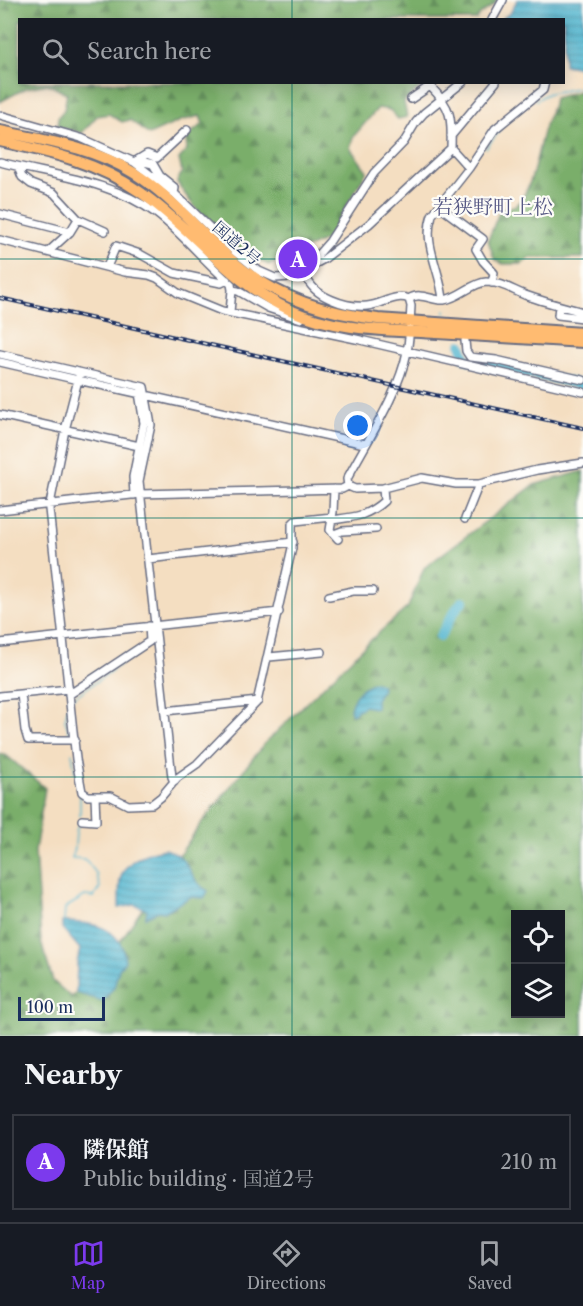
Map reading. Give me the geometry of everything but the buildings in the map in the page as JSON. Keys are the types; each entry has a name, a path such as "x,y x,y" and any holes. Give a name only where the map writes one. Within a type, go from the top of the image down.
{"highway":[{"name":"国道2号","path":"0,131 78,147 110,160 135,174 172,204 251,276 294,299 352,316 409,326 583,342"},
{"name":"国道2号","path":"0,141 74,158 100,168 128,184 167,213 247,285 290,310 318,320 356,328 409,326 583,333"}],"street":[{"path":"493,18 503,0"},
{"path":"461,84 424,113 405,142 374,173 330,241 310,266 306,276 312,288 335,301 369,306 399,297 409,299 422,295 443,300 464,293 479,283 492,283 583,312"},
{"path":"451,136 494,84"},
{"path":"443,300 442,287 430,243 432,214 442,208 495,129 543,90 544,84"},
{"path":"411,99 430,86 443,99 452,117 451,148 469,168"},
{"path":"0,115 81,138 137,164 174,193 234,251 259,271 275,278 306,276"},
{"path":"137,164 147,154 157,158 187,130"},
{"path":"310,266 324,260 369,224 451,148"},
{"path":"0,162 129,194 167,223 231,284 230,312"},
{"path":"18,167 22,177 31,184 54,193 78,219 105,231"},
{"path":"442,208 483,239 476,249 494,273 492,283"},
{"path":"0,214 70,232"},
{"path":"48,252 70,232 78,219"},
{"path":"0,240 107,267 149,275 178,293 230,312 583,392"},
{"path":"107,267 116,246 140,254 174,273 221,283 227,280"},
{"path":"232,290 278,312 304,320 318,320"},
{"path":"348,486 348,479 392,393 407,352 411,306 409,299"},
{"path":"560,306 558,315 583,318"},
{"path":"465,341 466,351 470,357 583,380"},
{"path":"0,354 144,387 144,423 133,477 148,559 152,626 174,782"},
{"path":"494,372 496,361"},
{"path":"0,362 78,377 365,444"},
{"path":"78,377 50,504 70,691 72,740 82,792 88,796 110,796 128,805 152,804 174,782 197,764 258,701 293,542 293,522 364,515 384,501 383,488"},
{"path":"137,494 151,425 143,394"},
{"path":"0,415 139,446"},
{"path":"0,510 137,494 334,489 348,486 355,489 383,488 422,478 456,484 479,484 537,470 583,463"},
{"path":"465,519 479,484"},
{"path":"334,489 330,530 336,536 342,531 376,529"},
{"path":"148,559 293,542"},
{"path":"329,596 353,591 373,591"},
{"path":"0,643 279,612"},
{"path":"0,696 70,691 150,641 152,626"},
{"path":"269,657 322,652"},
{"path":"21,694 28,740 72,740"},
{"path":"165,711 258,701"},
{"path":"82,820 96,820 95,796"}],"green space":[{"path":"0,0 498,0 478,18 18,18 18,84 48,84 26,88 0,102"},
{"path":"48,84 423,84 404,102 407,117 398,119 390,110 378,108 353,137 350,148 367,171 327,239 308,248 287,252 283,260 269,265 229,241 205,219 177,182 182,172 179,159 187,150 186,141 191,133 203,124 200,116 180,121 149,135 130,120 122,122 109,114 97,116 82,133 58,127 58,117 64,110 67,94"},
{"path":"583,90 583,258 529,258 522,264 503,264 494,259 488,240 500,210 517,204 528,187 554,98"},
{"path":"583,471 583,1036 0,1036 0,754 7,756 45,788 35,851 41,942 53,981 71,997 105,963 200,825 265,743 408,607 424,568 534,485"}],"water":[{"path":"517,0 583,0 583,68 565,65 565,18 503,18 511,12"},
{"path":"375,682 381,684 382,689 376,699 376,708 364,706 352,714 350,709 356,695"},
{"path":"164,849 173,852 185,862 196,881 208,891 204,898 190,897 164,912 158,911 146,917 147,909 134,905 119,908 120,880 126,867 144,855"},
{"path":"62,922 84,923 104,928 112,933 123,949 125,961 119,969 114,987 103,1001 76,993 80,949 62,928"}],"waterway":[{"path":"536,100 549,93 583,87"},
{"path":"486,148 500,130"},
{"path":"444,206 450,198"},
{"path":"433,225 433,241"},
{"path":"461,345 466,359 583,385"},
{"path":"440,636 463,601"},
{"path":"73,698 121,664"},
{"path":"68,707 65,720 70,734"},
{"path":"72,753 75,772"},
{"path":"80,794 80,816"},
{"path":"64,922 65,908 85,896 94,897 100,887 96,873 85,859 72,858 80,821"}],"railway":[{"path":"0,298 583,428"}],"place":[{"name":"隣保館","path":"298,259"}],"district":[{"name":"若狭野町上松","path":"493,207"}]}
